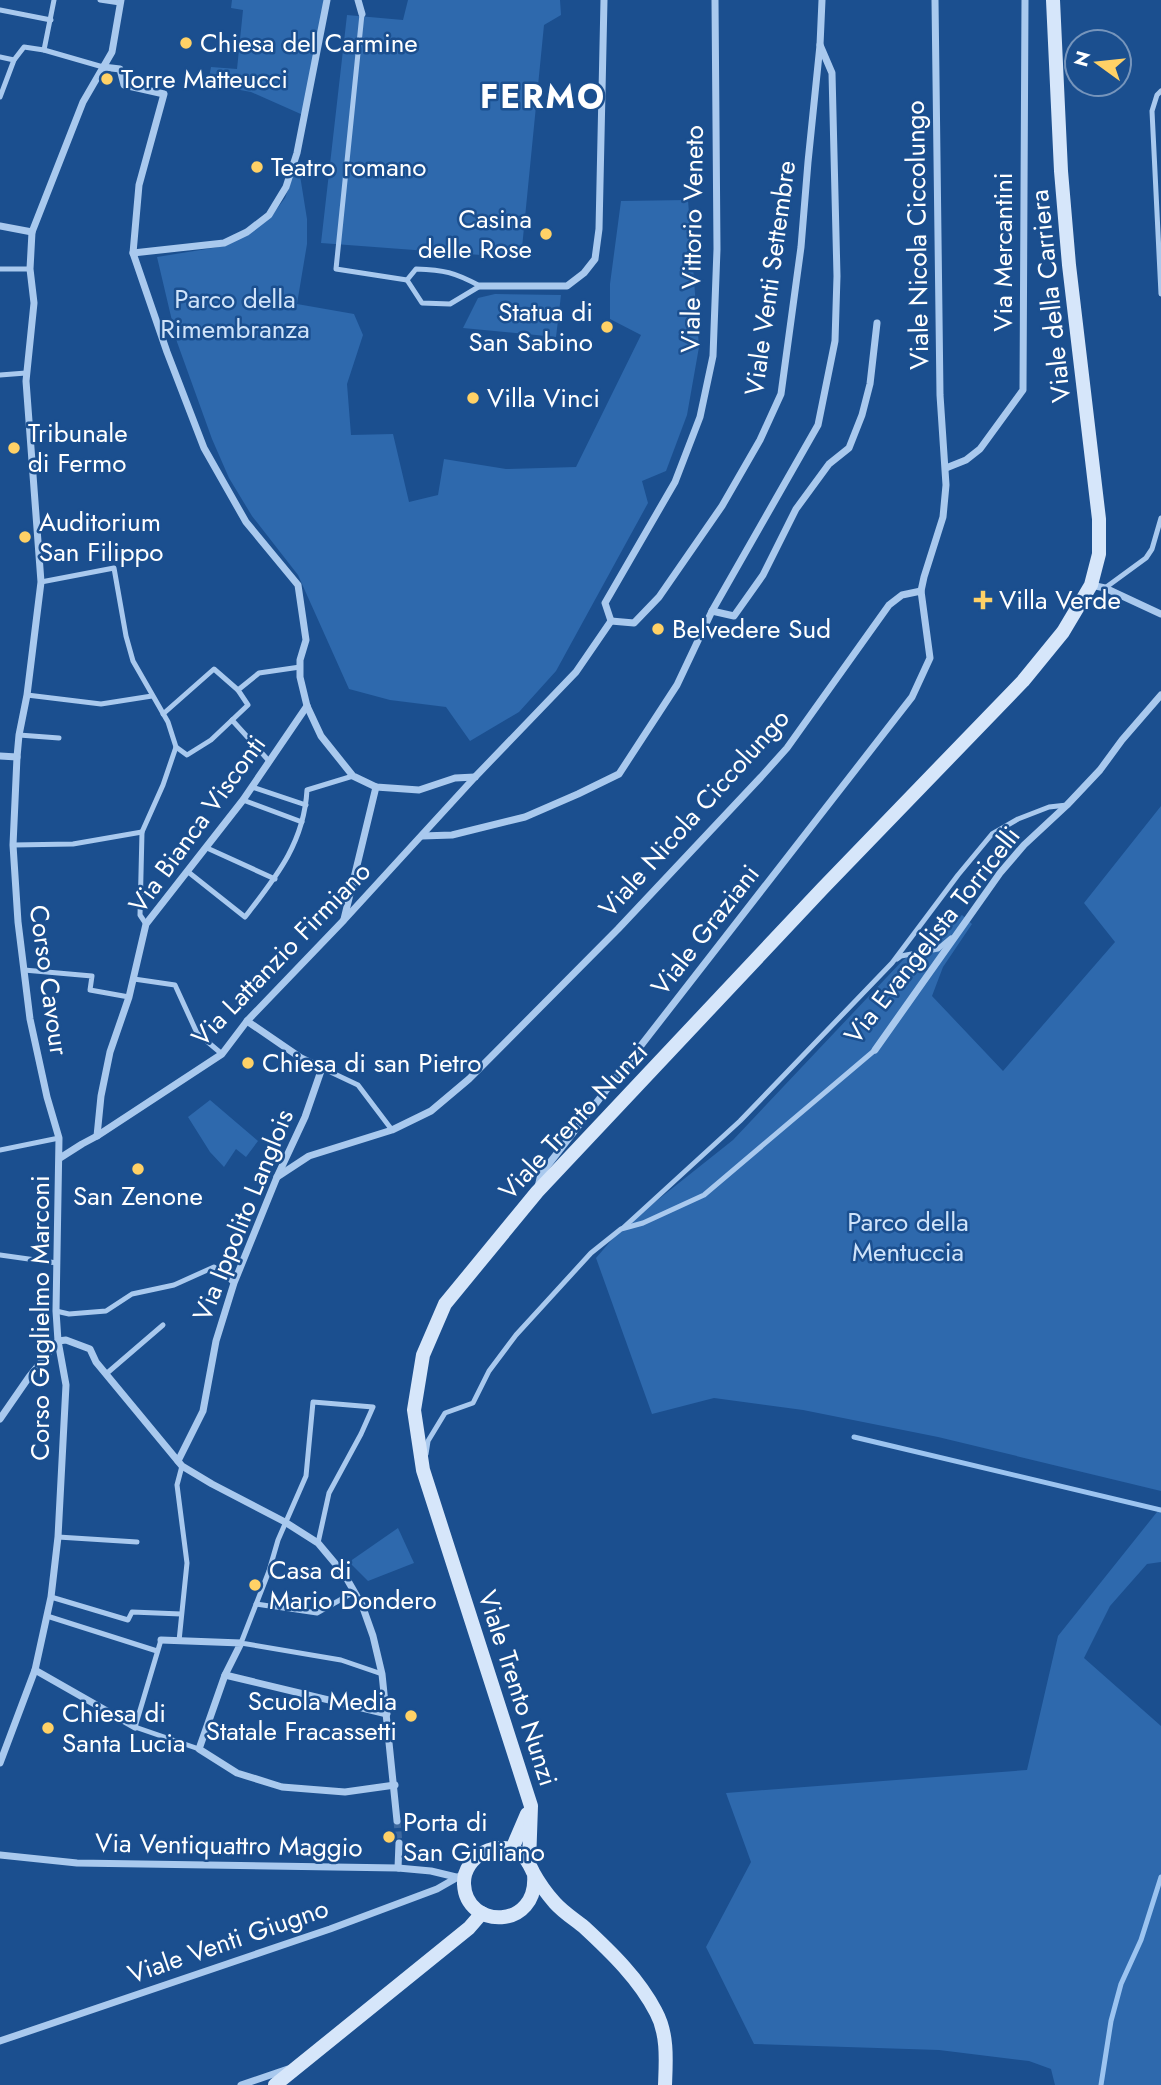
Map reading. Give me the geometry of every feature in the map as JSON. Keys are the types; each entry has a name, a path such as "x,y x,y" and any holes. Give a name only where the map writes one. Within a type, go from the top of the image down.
{"main road":[{"name":"Viale della Carriera","path":"1053,0 1061,171 1068,252 1099,519 1098,587"},
{"name":"Viale Trento Nunzi","path":"532,1869 531,1806 423,1471 414,1410 423,1355 445,1304 537,1192 822,888 1023,681 1098,587"},
{"name":"Viale Trento Nunzi","path":"512,1849 531,1806"},
{"path":"532,1869 535,1885 532,1896 526,1906 505,1918 493,1918 473,1906 461,1875 479,1854 489,1849 512,1849 522,1855 532,1869 556,1905 584,1927 640,1983 658,2015 667,2054 665,2085"},
{"path":"526,1906 556,1905"},
{"path":"275,2085 469,1928 482,1913"}],"street":[{"path":"133,253 224,243 247,232 269,215 286,187 297,152 327,0"},
{"path":"358,0 362,13"},
{"path":"480,286 567,286 584,273 595,259 604,0"},
{"name":"Viale Vittorio Veneto","path":"611,621 605,603 675,482 701,417 713,356 717,249 715,0"},
{"name":"Viale Venti Settembre","path":"611,621 634,623 659,597 722,506 760,440 781,394 801,247 822,0"},
{"name":"Viale Nicola Ciccolungo","path":"276,1177 309,1156 392,1130 431,1111 469,1079 618,929 787,748 889,605 902,595 921,591 943,517 946,468 940,395 935,0"},
{"name":"Via Mercantini","path":"946,468 966,460 981,449 1020,397 1024,382 1025,0"},
{"name":"Corso Cavour","path":"60,1158 59,1138 30,1019 18,922 13,845 19,735 27,695 41,582 26,373 34,303 30,269 32,232 83,103 112,52 120,2"},
{"path":"422,836 452,835 525,817 619,774 677,685 712,611 818,425 835,341 837,276 832,73 820,45"},
{"path":"103,67 120,69 124,85 164,94 139,185 133,253 204,448 246,522 298,585 306,640 300,660 300,677 307,706 321,736 353,776 376,787 419,790 456,778 475,777"},
{"path":"0,226 32,232"},
{"path":"712,611 734,617 763,575 796,509 829,464 849,449 870,384 877,323"},
{"path":"1098,587 1161,614"},
{"name":"Viale Graziani","path":"537,1192 541,1174 912,697 930,658 921,591"},
{"name":"Via Lattanzio Firmiano","path":"60,1158 222,1054 247,1021 576,672 611,621"},
{"name":"Via Evangelista Torricelli","path":"875,1051 1000,873 1024,845 1068,805 1100,770 1161,695"},
{"name":"Via Bianca Visconti","path":"97,1136 101,1096 110,1052 129,997 146,924 243,800 307,706"},
{"path":"0,756 17,757"},
{"path":"344,920 376,787"},
{"path":"247,1021 302,1058 322,1068"},
{"name":"Via Ippolito Langlois","path":"180,1464 203,1410 216,1341 234,1283 276,1177 305,1117 322,1068"},
{"name":"Corso Guglielmo Marconi","path":"0,1763 35,1670 51,1597 58,1537 66,1385 56,1311 60,1158"},
{"path":"0,1419 58,1341 66,1340 90,1349 96,1362 180,1464 318,1543 344,1574 362,1605 373,1636 382,1674 397,1821"},
{"path":"160,1640 241,1643 225,1675 199,1749 237,1773 282,1787 345,1792 394,1785"},
{"path":"35,1670 135,1727"},
{"path":"225,1675 387,1714"},
{"path":"398,1868 399,1843"},
{"name":"Via Ventiquattro Maggio","path":"0,1855 77,1863 398,1868 461,1875"},
{"name":"Viale Venti Giugno","path":"0,2041 330,1929 437,1889 461,1875"},
{"path":"241,2085 296,2067"}],"lane":[{"path":"44,50 54,0"},
{"path":"100,0 120,2"},
{"path":"0,10 51,20"},
{"path":"362,13 336,270 407,280 422,303 450,304 480,286"},
{"path":"0,97 14,60 24,47 103,67"},
{"path":"0,57 14,60"},
{"path":"1161,91 1152,111 1161,294"},
{"path":"0,269 30,269"},
{"path":"407,280 416,269 443,270 480,286"},
{"path":"0,375 26,373"},
{"path":"1098,587 1146,558 1152,548 1161,518"},
{"path":"41,582 114,568 133,661 163,714 176,747 187,755 211,740 248,705 238,690 214,669 163,714"},
{"path":"238,690 259,673 300,667"},
{"path":"27,695 101,704 152,696"},
{"path":"232,720 269,761"},
{"path":"19,735 59,738"},
{"path":"146,924 140,915 142,832 176,747"},
{"path":"187,871 245,917 285,864 302,822 307,790 353,776"},
{"path":"252,787 306,805"},
{"path":"243,800 302,822"},
{"name":"Via Evangelista Torricelli","path":"423,1471 428,1441 445,1413 473,1403 489,1371 516,1335 591,1253 740,1121 891,963 992,834 1018,819 1049,807 1068,805"},
{"path":"13,845 73,844 142,832"},
{"path":"207,848 275,879"},
{"path":"891,963 901,957 938,949 971,914"},
{"path":"24,970 92,976 90,990 129,997"},
{"path":"134,979 175,985 197,1033 222,1054"},
{"name":"Via Evangelista Torricelli","path":"621,1229 643,1223 704,1195 875,1051"},
{"path":"322,1068 358,1085 392,1130"},
{"path":"0,1150 59,1138"},
{"path":"0,1255 57,1263"},
{"path":"56,1311 69,1314 106,1311 132,1294 174,1285 215,1267 234,1283"},
{"path":"106,1374 163,1325"},
{"path":"318,1543 329,1493 373,1407 313,1402 306,1476 285,1522 241,1643 341,1660 382,1674"},
{"path":"179,1641 187,1563 177,1485 180,1464"},
{"path":"58,1537 137,1542"},
{"path":"256,1604 317,1613 354,1592"},
{"path":"51,1597 128,1620 132,1612 181,1614"},
{"path":"47,1616 157,1651"},
{"path":"160,1640 135,1727 199,1749"}],"green space":[{"path":"232,0 324,0 303,115 251,92 208,84 211,67 237,69 243,10 231,8"},
{"path":"408,0 560,0 561,15 544,25 521,258 321,243 347,15 403,20"},
{"name":"Parco della Rimembranza","path":"298,163 307,219 307,244 297,304 354,314 363,335 347,384 351,435 393,434 409,502 438,495 444,459 506,469 576,467 641,335 610,319 610,284 621,201 688,200 699,347 687,415 666,471 642,481 648,503 556,671 519,712 470,741 446,707 390,700 349,689 298,575 252,516 229,478 177,342 157,257 225,246 270,218 285,198"},
{"path":"495,294 561,295 556,337 463,328 478,298"},
{"name":"Parco della Mentuccia","path":"1161,806 1161,1491 938,1437 803,1410 714,1398 652,1414 596,1258 621,1229 733,1140 903,960 962,915 972,924 943,967 932,996 1003,1071 1115,942 1084,903"},
{"path":"210,1100 258,1141 246,1157 236,1149 224,1167 210,1152 188,1117"},
{"path":"1161,1507 1161,1562 1147,1564 1110,1606 1084,1658 1161,1726 1161,2085 1055,2085 1051,2069 1029,2061 939,2050 754,2044 706,1947 751,1862 726,1793 1027,1770 1058,1636"},
{"path":"398,1528 414,1563 368,1581 349,1562"}],"waterway":[{"path":"854,1437 1161,1510"},
{"path":"1101,2085 1111,2021 1121,1984 1141,1940 1161,1877"}],"tunnel":[{"path":"397,1821 399,1843"}],"place":[{"name":"Chiesa del Carmine","path":"186,43"},
{"name":"Torre Matteucci","path":"107,79"},
{"name":"Teatro romano","path":"257,167"},
{"name":"Casina delle Rose","path":"546,234"},
{"name":"Statua di San Sabino","path":"607,327"},
{"name":"Villa Vinci","path":"473,398"},
{"name":"Tribunale di Fermo","path":"14,448"},
{"name":"Auditorium San Filippo","path":"25,537"},
{"name":"Villa Verde","path":"983,600"},
{"name":"Belvedere Sud","path":"658,629"},
{"name":"Chiesa di san Pietro","path":"248,1063"},
{"name":"San Zenone","path":"138,1169"},
{"name":"Casa di Mario Dondero","path":"255,1585"},
{"name":"Scuola Media Statale Fracassetti","path":"411,1716"},
{"name":"Chiesa di Santa Lucia","path":"48,1728"},
{"name":"Porta di San Giuliano","path":"389,1837"}],"district":[{"name":"FERMO","path":"543,96"}]}
